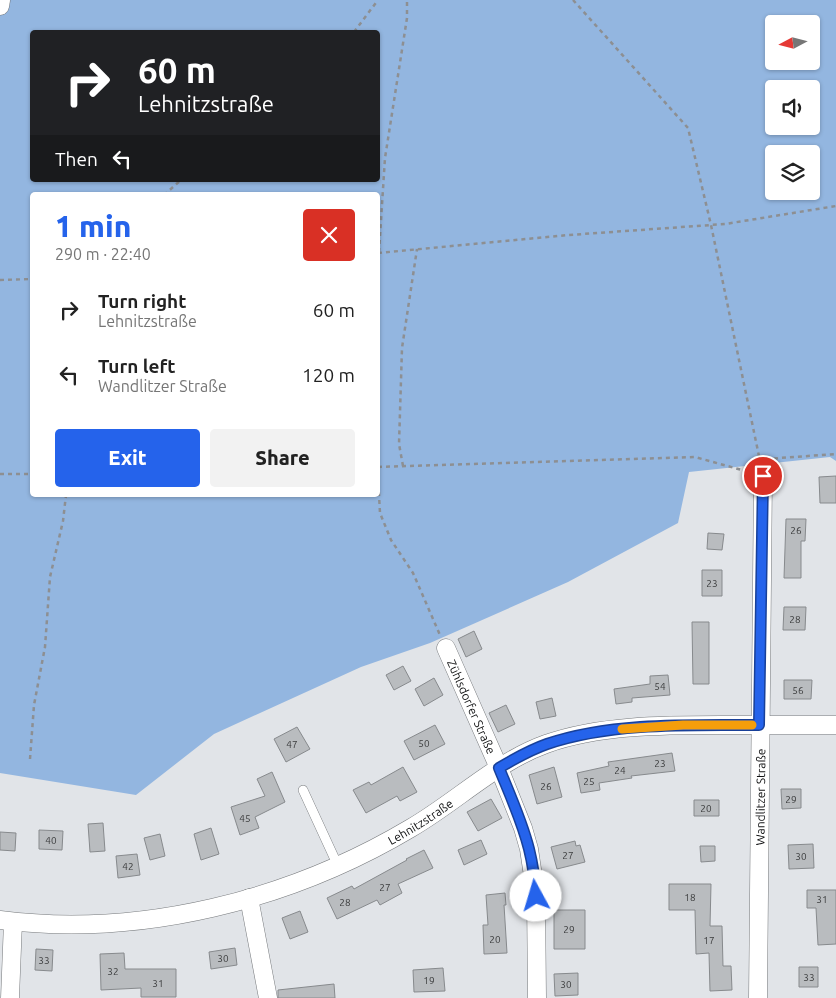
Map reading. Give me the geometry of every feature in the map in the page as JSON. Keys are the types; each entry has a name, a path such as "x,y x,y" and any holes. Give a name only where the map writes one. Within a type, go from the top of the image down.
{"street":[{"path":"0,6 1,0"},
{"name":"Wandlitzer Straße","path":"758,998 761,468"},
{"name":"Zühlsdorfer Straße","path":"446,648 499,768 523,828 534,872 536,896 537,998"},
{"name":"Lehnitzstraße","path":"7,921 62,925 122,923 180,914 249,898 292,884 339,866 377,848 414,826 499,768 547,744 603,732 640,727 683,725 836,725"},
{"path":"249,898 268,998"},
{"path":"7,921 10,998"}],"lane":[{"path":"303,790 339,866"}],"path":[{"path":"356,30 378,0"},
{"path":"380,226 385,158 407,0"},
{"path":"573,0 688,128 711,225 761,468"},
{"path":"167,192 179,182"},
{"path":"380,253 570,235 711,225 836,206"},
{"path":"403,466 399,444 402,348 417,249"},
{"path":"0,280 30,279"},
{"path":"380,467 695,457 761,468 836,454"},
{"path":"0,474 30,474"},
{"path":"30,759 34,705 45,647 50,577 63,521 66,497"},
{"path":"379,497 380,513 391,540 413,573 446,648"}],"shaded area":[{"path":"0,0 836,0 836,461 830,457 689,472 678,523 568,582 430,643 361,667 214,734 136,795 0,773"}],"building":[{"path":"836,476 836,503 820,503 819,477"},
{"path":"786,519 806,519 805,541 801,541 801,578 784,578"},
{"path":"708,533 724,534 722,550 707,549"},
{"path":"702,570 722,570 722,596 702,596"},
{"path":"784,607 806,607 805,630 783,630"},
{"path":"692,622 709,622 709,684 693,684"},
{"path":"474,631 482,649 466,657 458,639"},
{"path":"403,666 411,681 394,690 386,675"},
{"path":"668,675 670,695 632,698 632,702 616,704 614,689 650,684 650,676"},
{"path":"434,678 443,695 424,706 415,689"},
{"path":"784,680 812,680 811,699 784,699"},
{"path":"552,698 556,716 540,719 536,702"},
{"path":"506,705 515,724 498,732 489,713"},
{"path":"435,725 445,744 414,760 404,741"},
{"path":"297,727 310,749 286,762 274,739"},
{"path":"672,753 675,771 631,776 632,778 599,783 600,790 581,793 577,773 609,766 608,762"},
{"path":"403,767 417,792 400,801 397,796 366,813 353,790 369,782 371,785"},
{"path":"554,767 562,797 537,804 529,775"},
{"path":"272,772 285,802 255,817 259,828 240,835 231,807 265,796 257,779"},
{"path":"781,789 801,789 801,808 782,809"},
{"path":"491,799 502,818 478,831 467,812"},
{"path":"694,800 719,800 719,816 694,816"},
{"path":"103,823 105,851 90,852 88,824"},
{"path":"211,828 219,854 201,860 194,834"},
{"path":"39,830 63,831 62,850 39,849"},
{"path":"0,832 16,833 15,851 0,850"},
{"path":"160,834 165,856 150,860 144,838"},
{"path":"481,840 487,854 464,865 458,850"},
{"path":"575,841 576,846 580,845 585,862 557,869 551,847"},
{"path":"813,844 814,868 789,869 788,845"},
{"path":"700,846 715,846 715,861 701,862"},
{"path":"424,850 433,868 398,884 402,893 380,905 377,900 337,919 327,898 352,886 354,889"},
{"path":"137,854 140,875 118,878 116,856"},
{"path":"669,884 711,884 710,926 722,926 723,966 731,966 732,990 710,991 709,953 696,954 695,910 669,910"},
{"path":"807,890 836,890 836,944 818,945 816,908 807,908"},
{"path":"505,893 507,953 484,954 483,925 488,925 486,895"},
{"path":"554,910 585,910 585,949 554,949"},
{"path":"300,911 308,932 290,939 282,918"},
{"path":"235,948 237,965 211,969 209,952"},
{"path":"36,949 53,950 52,971 35,970"},
{"path":"124,953 125,969 176,969 176,997 141,997 141,988 101,990 100,954"},
{"path":"799,967 818,967 818,987 799,987"},
{"path":"443,968 445,991 414,992 413,970"},
{"path":"578,973 578,995 555,996 554,974"},
{"path":"334,984 335,998 278,998 278,990"}],"slow traffic":[{"path":"622,729 683,725 752,725"}],"route":[{"path":"536,896 534,872 523,828 499,768 547,744 603,732 640,727 683,725 759,725 763,476"}]}
